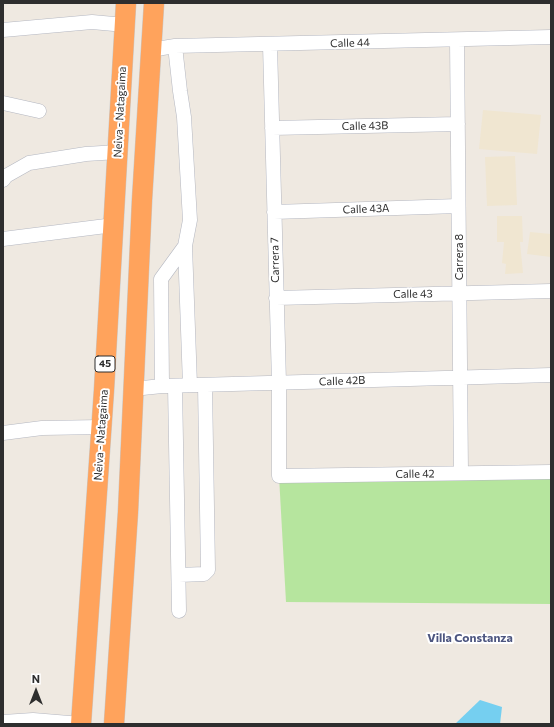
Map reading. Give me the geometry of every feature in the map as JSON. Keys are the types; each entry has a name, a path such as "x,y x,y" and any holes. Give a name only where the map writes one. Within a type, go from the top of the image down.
{"highway":[{"name":"Neiva - Natagaima","path":"81,724 114,225 126,3"},
{"path":"114,724 128,512 150,50 154,3"}],"street":[{"path":"3,30 92,22 126,25"},
{"name":"Calle 44","path":"150,50 175,46 270,45 551,37"},
{"name":"Carrera 8","path":"457,40 461,473"},
{"name":"Carrera 7","path":"270,45 279,382 279,476"},
{"path":"175,46 184,117 190,220 185,246 190,385"},
{"path":"3,103 40,111"},
{"name":"Calle 43B","path":"272,128 458,124"},
{"path":"3,180 6,176 29,163 86,154 118,152"},
{"name":"Calle 43A","path":"274,212 458,206"},
{"path":"3,239 114,225"},
{"path":"179,611 179,575 162,279 185,246"},
{"name":"Calle 43","path":"276,298 551,291"},
{"name":"Calle 42B","path":"133,389 169,386 279,382 551,375"},
{"path":"179,575 204,574 208,570 206,385"},
{"path":"3,433 42,428 101,427"},
{"name":"Calle 42","path":"279,476 551,472"},
{"path":"3,722 33,720 81,724"}],"shaded area":[{"path":"483,110 541,115 537,154 479,149"},
{"path":"515,156 517,205 487,206 485,157"},
{"path":"497,216 522,216 523,242 520,242 523,273 505,274 506,264 502,263 504,242 497,242"},
{"path":"530,232 551,234 551,257 527,254"}],"green space":[{"path":"551,472 551,604 286,602 279,476"}],"water":[{"path":"480,700 502,707 500,724 455,724"}],"district":[{"name":"Villa Constanza","path":"470,638"}]}
